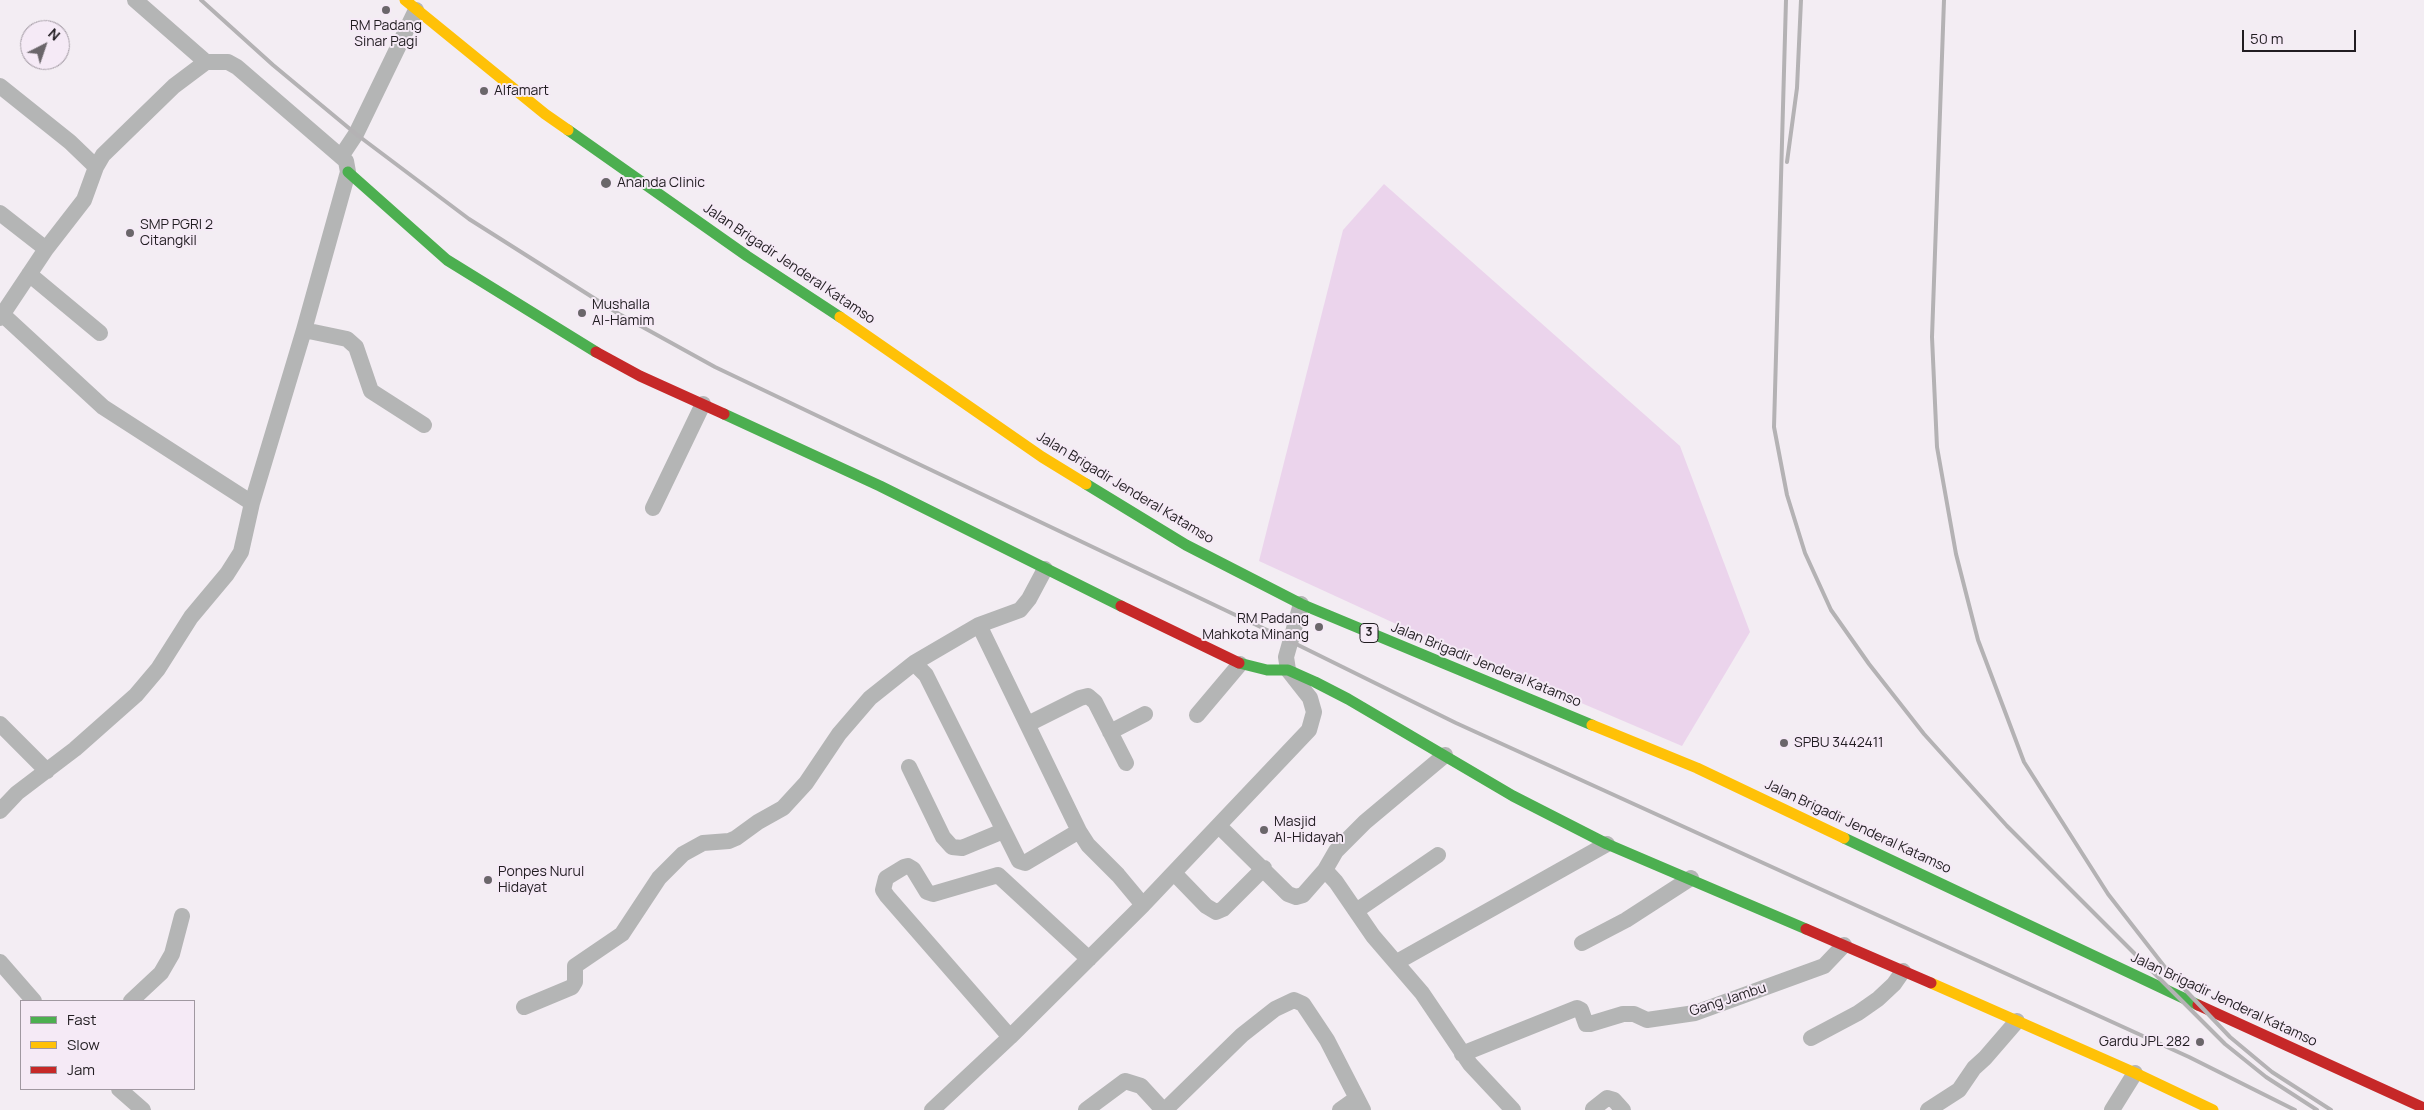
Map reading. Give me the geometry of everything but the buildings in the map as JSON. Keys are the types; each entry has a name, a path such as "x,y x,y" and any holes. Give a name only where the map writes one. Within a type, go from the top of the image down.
{"main road":[{"name":"Jalan Brigadir Jenderal Katamso","path":"410,5 545,114 747,256 814,298 1042,457 1186,545 1301,604 1697,768 2176,995 2424,1108"},
{"path":"348,172 410,228 456,265 583,345 640,376 880,486 1240,664 1267,670 1288,670 1348,699 1513,796 1607,844 1691,878 2017,1021 2135,1073 2212,1110"}],"street":[{"path":"135,0 206,62"},
{"path":"342,155 356,134 410,5"},
{"path":"0,810 17,793 47,771 136,695 158,669 192,616 227,574 241,552 252,503 304,330 348,172 346,161 342,155 237,67 228,62 206,62 174,86 120,137 96,167 84,200 46,249 1,316 103,407 252,503"},
{"path":"0,86 70,142 96,167"},
{"path":"0,212 46,249"},
{"path":"29,274 100,333"},
{"path":"304,330 347,339 356,347 371,391 424,425"},
{"path":"653,508 703,404"},
{"path":"524,1006 565,991 574,985 576,964 622,934 659,878 683,854 703,843 728,841 736,838 787,804 806,783 839,734 870,698 914,663 979,625 1008,616 1023,608 1045,569"},
{"path":"932,1110 1010,1037 1174,873 1309,730 1314,712 1310,698 1288,670 1286,657 1301,604"},
{"path":"979,625 1079,831 1088,845 1118,876 1142,905"},
{"path":"914,663 926,675 1017,859 1023,863 1079,831"},
{"path":"1197,715 1240,664"},
{"path":"1028,724 1085,696 1095,702 1126,764"},
{"path":"1110,732 1144,714"},
{"path":"0,724 47,771"},
{"path":"1219,826 1264,868 1288,894 1296,897 1303,895 1325,870 1336,851 1365,822 1445,755"},
{"path":"908,767 943,837 952,847 962,848 1003,831"},
{"path":"1397,962 1607,844"},
{"path":"1356,911 1438,855"},
{"path":"1010,1037 887,896 883,890 886,878 904,866 908,866 913,869 927,892 933,894 998,875 1089,958"},
{"path":"1174,873 1206,906 1216,912 1223,908 1264,868"},
{"path":"1325,870 1373,936 1422,993 1462,1054 1513,1110"},
{"path":"1582,942 1626,920 1691,878"},
{"path":"132,1000 161,973 172,954 182,916"},
{"name":"Gang Jambu","path":"1462,1054 1572,1010 1581,1010 1585,1023 1590,1024 1623,1014 1634,1014 1647,1020 1695,1012 1824,966 1844,945"},
{"path":"0,962 33,1000"},
{"path":"1811,1038 1858,1013 1878,999 1894,984 1903,971"},
{"path":"1086,1110 1125,1081 1141,1086 1164,1110 1242,1035 1275,1009 1294,1000 1303,1004 1327,1040 1360,1104 1340,1110"},
{"path":"1928,1110 1959,1090 1974,1068 1986,1058 2017,1021"},
{"path":"2112,1110 2135,1073"},
{"path":"120,1090 143,1110"},
{"path":"1593,1109 1607,1098 1614,1100 1623,1110"}],"shaded area":[{"path":"1384,184 1680,446 1750,632 1682,746 1394,623 1259,561 1343,230"}],"railway":[{"path":"201,0 273,65 356,134 469,219 619,314 715,367 1290,641 1456,723 2189,1057 2295,1110"},
{"path":"1786,0 1774,427 1787,495 1805,553 1831,610 1869,664 1924,734 2007,826 2225,1044 2266,1077 2317,1110"},
{"path":"1787,162 1797,88 1801,0"},
{"path":"1944,0 1932,337 1937,447 1956,554 1978,640 2024,762 2108,894 2171,975 2230,1037 2272,1072 2331,1110"}],"traffic: fast":[{"path":"568,130 747,256 840,317"},
{"path":"348,172 447,260 596,352"},
{"path":"724,414 880,486 1121,606"},
{"path":"1086,484 1186,545 1301,604 1592,725"},
{"path":"1239,663 1267,670 1288,670 1315,682 1348,699 1513,796 1607,844 1806,929"},
{"path":"1844,838 2198,1005"}],"traffic: slow":[{"path":"405,0 545,114 568,130"},
{"path":"840,317 1042,457 1086,484"},
{"path":"1592,725 1697,768 1844,838"},
{"path":"1931,983 2135,1073 2213,1110"}],"traffic: jam":[{"path":"596,352 640,376 724,414"},
{"path":"1121,606 1239,663"},
{"path":"1806,929 1931,983"},
{"path":"2198,1005 2424,1108"}],"place":[{"name":"RM Padang Sinar Pagi","path":"386,10"},
{"name":"Alfamart","path":"484,91"},
{"name":"Ananda Clinic","path":"606,183"},
{"name":"SMP PGRI 2 Citangkil","path":"130,233"},
{"name":"Mushalla Al-Hamim","path":"582,313"},
{"name":"RM Padang Mahkota Minang","path":"1319,627"},
{"name":"SPBU 3442411","path":"1784,743"},
{"name":"Masjid Al-Hidayah","path":"1264,830"},
{"name":"Ponpes Nurul Hidayat","path":"488,880"},
{"name":"Gardu JPL 282","path":"2200,1042"}]}
